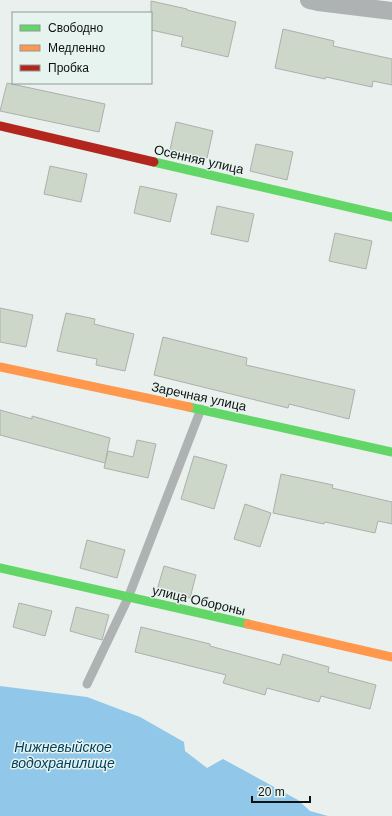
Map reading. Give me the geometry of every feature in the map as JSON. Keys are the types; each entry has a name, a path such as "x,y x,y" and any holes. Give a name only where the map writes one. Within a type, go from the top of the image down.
{"street":[{"path":"309,0 392,11"},
{"name":"Осенняя улица","path":"0,126 392,217"},
{"name":"Заречная улица","path":"0,367 201,409 392,452"},
{"name":"улица Обороны","path":"0,568 392,657"}],"lane":[{"path":"87,684 128,598 201,409"}],"water":[{"name":"Нижневыйское водохранилище","path":"0,686 87,697 140,717 184,742 185,751 207,768 223,759 298,800 310,811 328,816 0,816"}],"building":[{"path":"151,1 236,22 228,57 181,46 183,37 152,30"},
{"path":"283,29 334,41 333,46 392,59 392,85 373,81 372,87 275,68"},
{"path":"7,83 105,104 99,132 0,111"},
{"path":"176,122 213,131 207,158 170,150"},
{"path":"256,144 293,152 287,180 250,171"},
{"path":"50,166 87,174 81,202 44,194"},
{"path":"140,186 177,194 170,222 134,213"},
{"path":"217,206 254,214 248,242 211,234"},
{"path":"335,233 372,241 366,269 329,261"},
{"path":"0,308 33,315 26,347 0,342"},
{"path":"66,313 95,319 94,324 134,334 125,371 96,365 97,359 57,351"},
{"path":"163,337 247,358 246,365 355,390 349,419 289,404 288,408 154,375"},
{"path":"0,410 32,419 32,416 110,438 105,463 0,435"},
{"path":"137,440 156,444 148,478 104,468 108,451 133,457"},
{"path":"194,456 227,465 214,509 181,499"},
{"path":"281,474 333,485 332,488 392,502 392,524 378,521 375,533 273,513"},
{"path":"245,504 271,513 260,547 234,539"},
{"path":"87,540 125,550 117,578 80,568"},
{"path":"164,566 196,575 190,598 157,590"},
{"path":"19,603 52,611 45,636 13,627"},
{"path":"76,607 109,615 102,640 70,631"},
{"path":"141,627 210,644 210,646 280,665 283,654 329,667 328,672 376,685 370,709 321,696 319,702 267,688 265,695 223,683 226,675 135,652"}],"traffic: fast":[{"path":"154,162 392,217"},
{"path":"189,407 392,452"},
{"path":"0,568 248,624"}],"traffic: slow":[{"path":"0,367 189,407"},
{"path":"248,624 392,657"}],"traffic: jam":[{"path":"0,126 154,162"}]}
